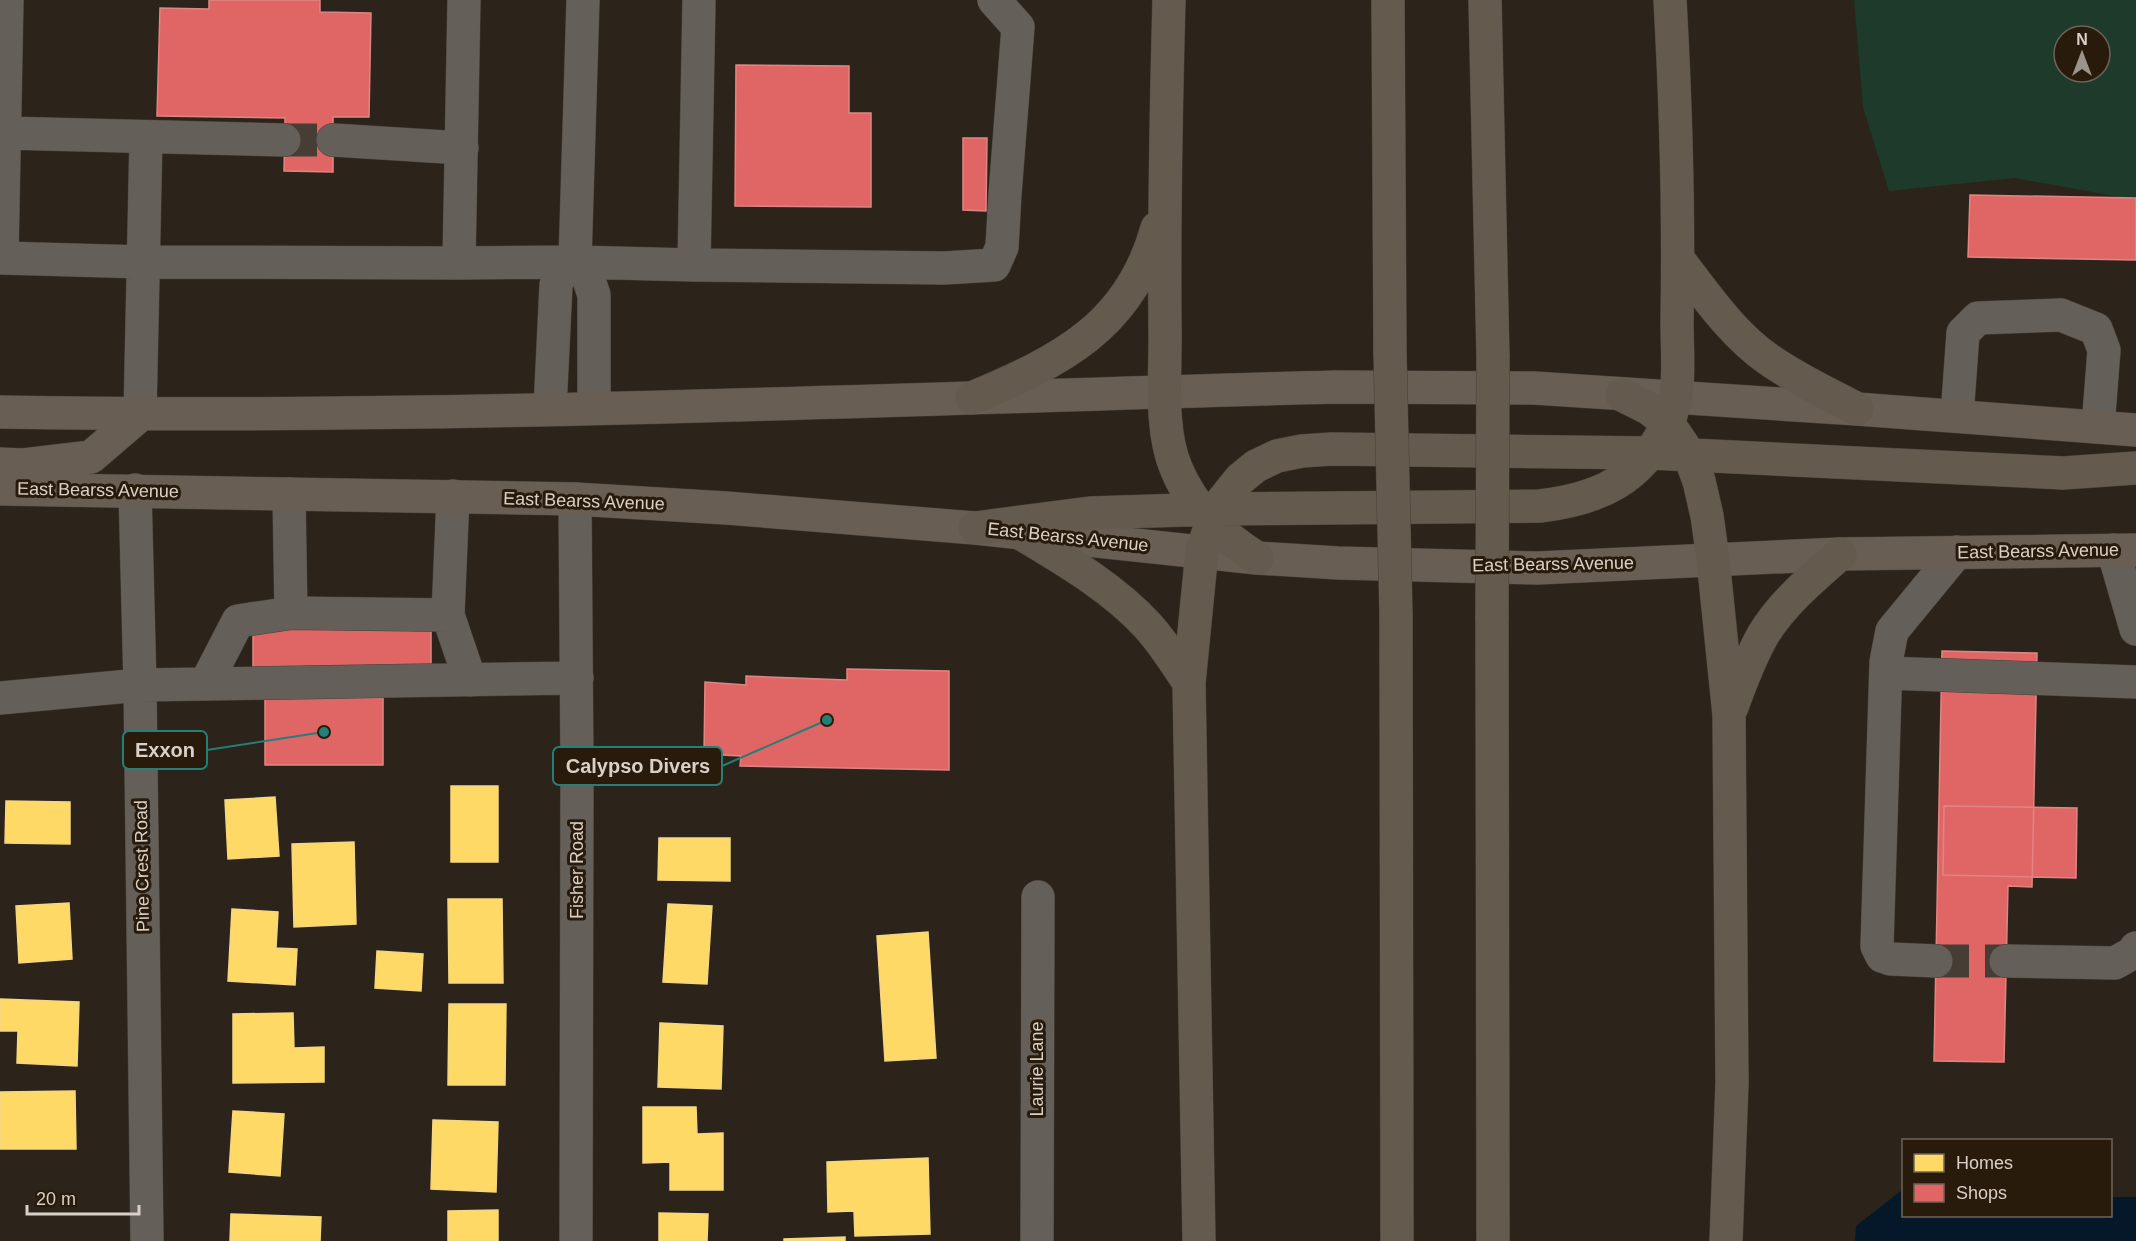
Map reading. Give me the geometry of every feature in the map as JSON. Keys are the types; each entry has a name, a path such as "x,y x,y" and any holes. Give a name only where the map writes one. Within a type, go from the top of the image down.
{"highway":[{"path":"1169,0 1164,203 1166,430 1176,470 1207,523"},
{"path":"1388,0 1390,353 1396,615 1397,1241"},
{"path":"1485,0 1493,357 1493,1241"},
{"path":"1670,0 1675,85 1678,259 1672,411 1700,482 1707,516 1729,714 1732,1083 1726,1241"},
{"path":"972,398 1025,376 1071,350 1104,322 1126,297 1143,269 1164,203"},
{"path":"1678,259 1710,300 1746,341 1760,353 1800,380 1857,409"},
{"path":"1622,395 1648,408 1672,411"},
{"path":"975,528 1090,513 1207,523 1568,503 1604,491 1625,478 1651,453 1672,411"},
{"path":"1199,1241 1189,683 1207,523 1240,479 1256,466 1277,456 1302,451 1332,449 1689,454 2063,473 2136,468"},
{"path":"1020,533 1082,570 1123,602 1147,625 1166,648 1189,683"},
{"path":"1729,714 1748,665 1764,633 1805,586 1840,554"}],"main road":[{"path":"0,412 140,415 550,409 1336,387 1534,388 1622,395"},
{"path":"1672,411 1857,409 2136,430"},
{"path":"0,464 23,465 91,457 140,415"},
{"name":"East Bearss Avenue","path":"0,489 575,499 726,508 1020,533 1207,523 1257,558 1338,563 1538,568 1840,554 2125,550"}],"street":[{"path":"7,0 2,258 144,262 575,262 944,268 994,265 1002,247 1018,27 994,0"},
{"path":"459,263 464,0"},
{"path":"583,0 575,262 588,277 594,295 594,408"},
{"path":"694,265 699,0"},
{"path":"4,134 284,140"},
{"path":"140,415 146,137"},
{"path":"333,140 462,148"},
{"path":"550,409 556,285 561,272 575,262"},
{"path":"1957,417 1963,333 1978,318 2061,315 2096,329 2104,350 2098,427"},
{"name":"Pine Crest Road","path":"135,490 140,685 147,1241"},
{"path":"289,494 291,613"},
{"path":"453,496 448,615 471,680"},
{"name":"Fisher Road","path":"575,499 576,1241"},
{"path":"2125,550 2136,630"},
{"path":"1936,961 1891,959 1882,956 1877,946 1886,662 1892,631 1957,552"},
{"path":"206,683 238,621 291,613 448,615"},
{"path":"1886,673 2136,682"},
{"path":"0,698 140,685 577,678"},
{"name":"Laurie Lane","path":"1037,1241 1038,897"},
{"path":"2006,961 2115,963 2136,951 2136,948"}],"green space":[{"path":"1854,0 2136,0 2136,200 2015,178 1889,191 1863,107"}],"water":[{"path":"1901,1191 1902,1217 2112,1217 2112,1197 2136,1197 2136,1241 1855,1241 1856,1226"}],"building: Homes":[{"path":"451,786 498,786 498,862 451,862"},
{"path":"275,797 279,856 228,859 225,800"},
{"path":"6,801 70,802 70,844 5,843"},
{"path":"659,838 730,838 730,881 658,880"},
{"path":"354,842 356,924 294,927 292,844"},
{"path":"448,899 502,899 503,983 449,983"},
{"path":"69,903 72,959 19,963 16,906"},
{"path":"668,904 712,906 707,984 663,982"},
{"path":"232,909 278,912 276,948 297,949 295,985 228,981"},
{"path":"928,932 936,1058 885,1061 877,936"},
{"path":"377,951 423,954 421,991 375,988"},
{"path":"0,999 79,1002 77,1066 17,1063 18,1031 0,1031"},
{"path":"449,1004 506,1004 505,1085 448,1085"},
{"path":"293,1013 294,1048 324,1047 324,1082 233,1083 233,1014"},
{"path":"660,1023 723,1026 721,1089 658,1087"},
{"path":"75,1091 76,1149 0,1149 0,1092"},
{"path":"643,1107 696,1107 697,1134 723,1133 723,1190 670,1190 670,1162 643,1163"},
{"path":"233,1111 284,1114 280,1176 229,1172"},
{"path":"433,1120 498,1122 496,1192 431,1189"},
{"path":"928,1158 930,1234 855,1236 854,1211 828,1212 827,1162"},
{"path":"498,1210 498,1241 448,1241 448,1211"},
{"path":"659,1213 708,1214 707,1241 659,1241"},
{"path":"231,1214 321,1217 320,1241 230,1241"},
{"path":"845,1237 845,1241 784,1241 784,1239"}],"building: Shops":[{"path":"209,0 320,0 320,12 371,13 369,117 333,117 333,172 284,171 285,118 157,116 160,8 209,9"},
{"path":"736,65 849,66 849,113 871,113 871,207 735,206"},
{"path":"963,138 987,138 986,211 963,210"},
{"path":"1970,195 2136,198 2136,260 1968,257"},
{"path":"253,627 431,628 431,671 253,671"},
{"path":"1942,651 2037,653 2032,887 2008,886 2004,1062 1934,1061"},
{"path":"847,669 949,671 949,770 740,766 741,756 704,754 705,682 746,685 746,676 847,680"},
{"path":"265,698 383,698 383,765 265,765"},
{"path":"1944,806 2077,808 2076,878 1943,875"}],"tunnel":[{"path":"284,140 333,140"},
{"path":"1936,961 2006,961"}],"place":[{"name":"Calypso Divers","path":"827,720"},
{"name":"Exxon","path":"324,732"}]}
